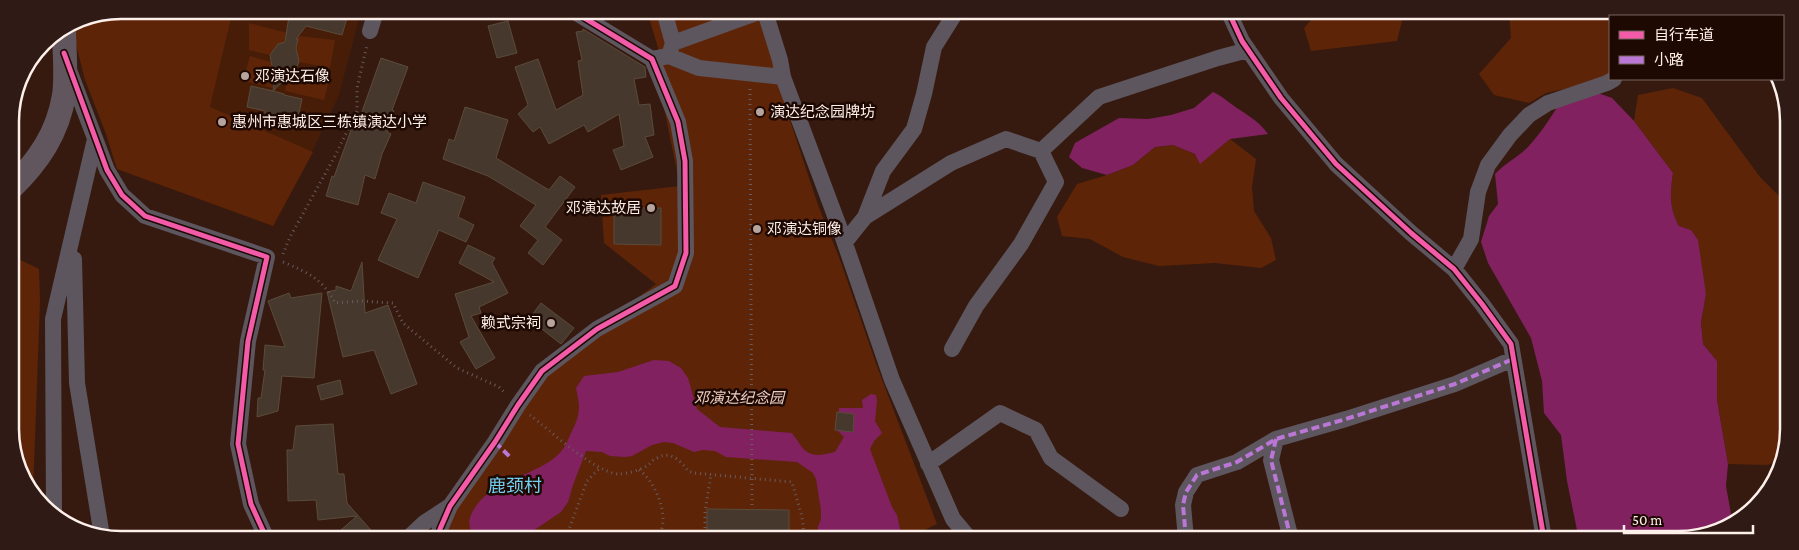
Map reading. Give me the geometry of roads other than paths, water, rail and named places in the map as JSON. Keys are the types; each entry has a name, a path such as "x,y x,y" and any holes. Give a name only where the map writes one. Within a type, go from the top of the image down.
{"street":[{"path":"370,31 374,19"},
{"path":"440,531 450,506 496,442 518,405 542,371 597,328 675,286 686,253 685,161 678,122 652,59 586,19"},
{"path":"665,19 671,50 699,68 783,76"},
{"path":"652,59 743,19"},
{"path":"767,19 783,76 879,344 928,464 953,519 963,531"},
{"path":"865,217 883,171 914,129 934,47 952,19"},
{"path":"1232,19 1242,41 1281,98 1336,164 1411,234 1454,269 1510,344 1542,531"},
{"path":"19,180 43,152 58,118 64,94 64,36"},
{"path":"1041,150 1098,97 1248,50"},
{"path":"64,53 107,170 122,195 145,216 267,257 248,340 238,444 251,504 264,531"},
{"path":"1454,269 1471,239 1478,192 1488,165 1510,136 1529,115 1548,102 1612,80"},
{"path":"54,505 53,320 95,139"},
{"path":"844,242 865,217 951,163 1006,139 1041,150 1056,182 1021,244 976,306 952,349"},
{"path":"74,229 77,383 101,529"},
{"path":"1185,531 1183,505 1186,492 1197,475 1236,462 1276,439 1455,384 1513,358"},
{"path":"928,464 1000,412 1036,430 1051,458 1121,509"},
{"path":"1276,439 1270,460 1289,531"},
{"path":"415,531 424,522 450,506"}],"place":[{"name":"邓演达石像","path":"245,76"},
{"name":"演达纪念园牌坊","path":"760,112"},
{"name":"惠州市惠城区三栋镇演达小学","path":"222,122"},
{"name":"邓演达故居","path":"651,208"},
{"name":"邓演达铜像","path":"757,229"},
{"name":"赖式宗祠","path":"551,323"}],"district":[{"name":"鹿颈村","path":"515,486"}],"park label":[{"name":"邓演达纪念园","path":"739,398"}]}
